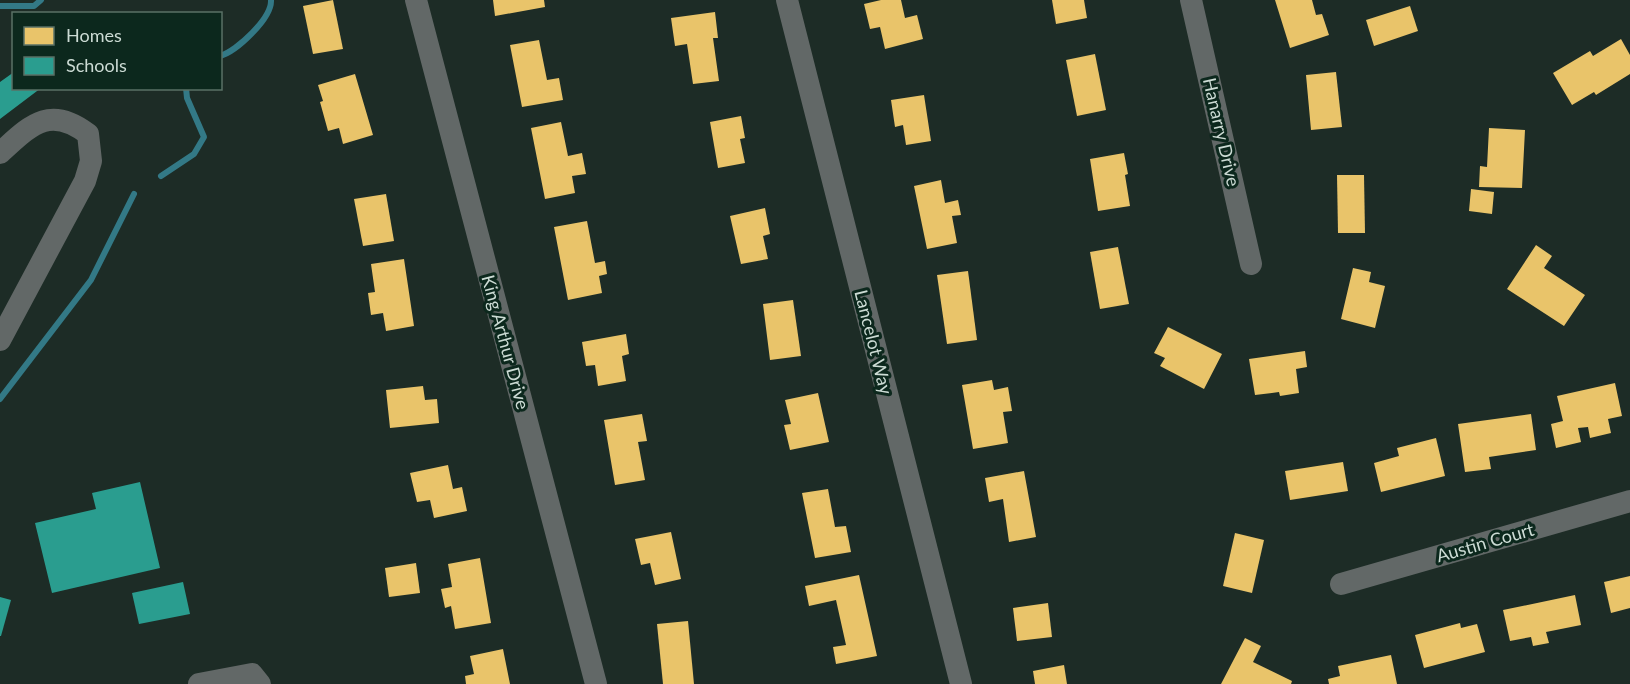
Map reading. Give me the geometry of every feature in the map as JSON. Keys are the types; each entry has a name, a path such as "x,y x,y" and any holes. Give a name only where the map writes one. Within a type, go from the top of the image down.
{"street":[{"name":"King Arthur Drive","path":"416,0 596,684"},
{"name":"Lancelot Way","path":"787,0 961,684"},
{"name":"Hanarry Drive","path":"1191,0 1251,264"},
{"path":"0,153 27,129 52,118 77,125 88,134 91,161 85,181 0,340"},
{"name":"Austin Court","path":"1341,584 1630,501"},
{"path":"199,684 252,674 260,684"}],"building: Homes":[{"path":"333,0 343,49 313,54 303,6"},
{"path":"493,0 544,0 545,7 495,16"},
{"path":"881,0 901,0 905,18 917,15 923,39 885,49 880,27 870,29 864,4"},
{"path":"1052,0 1084,0 1087,18 1056,24"},
{"path":"1275,0 1312,0 1316,15 1322,14 1329,35 1290,48"},
{"path":"1410,6 1418,31 1374,46 1366,20"},
{"path":"715,12 718,38 713,38 719,81 693,84 687,44 675,46 671,18"},
{"path":"1621,39 1630,55 1630,74 1596,95 1594,92 1572,105 1553,73 1590,51 1593,56"},
{"path":"539,40 547,80 559,78 563,100 522,107 510,45"},
{"path":"1095,54 1106,110 1077,116 1066,60"},
{"path":"1336,72 1342,127 1311,130 1306,75"},
{"path":"355,74 373,135 343,144 339,128 328,131 318,85"},
{"path":"924,95 931,141 906,145 903,125 895,127 891,100"},
{"path":"741,116 745,138 740,139 745,163 718,168 710,122"},
{"path":"561,122 568,156 582,153 586,174 572,176 575,193 545,199 531,128"},
{"path":"1489,128 1525,130 1522,188 1479,187 1480,166 1487,167"},
{"path":"1124,153 1130,206 1098,211 1090,159"},
{"path":"1337,175 1364,175 1365,233 1338,233"},
{"path":"941,180 945,203 958,200 961,215 952,216 957,243 927,249 914,186"},
{"path":"1471,189 1494,192 1492,214 1469,211"},
{"path":"386,194 394,241 363,246 354,199"},
{"path":"765,208 770,234 763,236 768,259 741,264 730,216"},
{"path":"587,221 595,263 605,261 607,274 599,276 602,293 568,300 554,227"},
{"path":"1536,245 1552,256 1544,268 1585,295 1564,326 1507,289"},
{"path":"1118,247 1129,304 1100,309 1090,252"},
{"path":"404,259 414,326 386,331 383,313 371,315 368,293 375,292 371,264"},
{"path":"1353,268 1371,272 1369,282 1385,286 1375,328 1341,319"},
{"path":"968,271 977,340 947,344 937,275"},
{"path":"793,300 801,356 770,360 763,304"},
{"path":"1168,327 1222,354 1204,389 1160,366 1165,358 1154,353"},
{"path":"626,334 629,354 622,356 626,381 598,386 595,365 586,366 582,342"},
{"path":"1305,351 1307,367 1296,369 1299,393 1280,396 1279,392 1255,395 1249,359"},
{"path":"992,380 994,390 1008,387 1012,411 1003,412 1008,443 973,449 962,385"},
{"path":"1615,383 1622,416 1608,419 1611,433 1590,438 1588,427 1578,428 1581,442 1556,448 1551,424 1563,421 1557,396"},
{"path":"423,386 425,400 437,399 439,423 390,428 386,390"},
{"path":"818,393 829,442 790,450 784,425 791,424 785,400"},
{"path":"642,414 647,441 638,442 645,480 615,485 604,420"},
{"path":"1531,414 1536,450 1489,457 1491,469 1465,472 1458,424"},
{"path":"1436,438 1445,476 1381,492 1374,463 1399,456 1397,448"},
{"path":"1343,462 1348,491 1290,500 1285,471"},
{"path":"448,465 453,489 462,487 467,511 434,518 430,500 417,502 410,473"},
{"path":"1024,471 1036,537 1009,542 1003,499 989,502 985,478"},
{"path":"828,489 835,527 846,526 851,552 815,558 802,493"},
{"path":"671,532 681,579 655,585 650,563 641,565 635,539"},
{"path":"1235,533 1264,540 1252,593 1223,586"},
{"path":"480,558 491,623 455,629 451,606 445,608 441,589 452,587 448,564"},
{"path":"416,563 420,593 389,597 385,568"},
{"path":"859,575 877,656 836,664 833,647 846,645 836,600 809,606 805,586"},
{"path":"1630,576 1630,608 1611,613 1604,582"},
{"path":"1575,595 1581,625 1546,632 1549,643 1533,646 1531,637 1510,641 1503,610"},
{"path":"1048,603 1052,637 1017,641 1013,608"},
{"path":"688,621 694,684 663,684 657,624"},
{"path":"1460,623 1461,628 1477,624 1485,652 1424,668 1415,635"},
{"path":"1245,638 1261,646 1253,662 1292,681 1291,684 1221,684"},
{"path":"503,649 510,684 466,684 465,676 474,674 470,656"},
{"path":"1391,655 1397,684 1329,684 1328,679 1340,676 1338,666"},
{"path":"1064,665 1067,684 1035,684 1033,671"}],"building: Schools":[{"path":"12,73 12,90 38,90 0,119 0,82"},
{"path":"140,482 160,568 52,593 35,523 96,509 92,493"},
{"path":"183,582 190,614 139,624 132,593"},
{"path":"0,597 11,600 1,636 0,636"}],"waterway":[{"path":"0,6 34,6 41,0"},
{"path":"222,55 244,41 260,24 266,16 271,0"},
{"path":"161,176 194,154 204,137 187,98 186,90"},
{"path":"0,399 91,280 134,194"}]}
